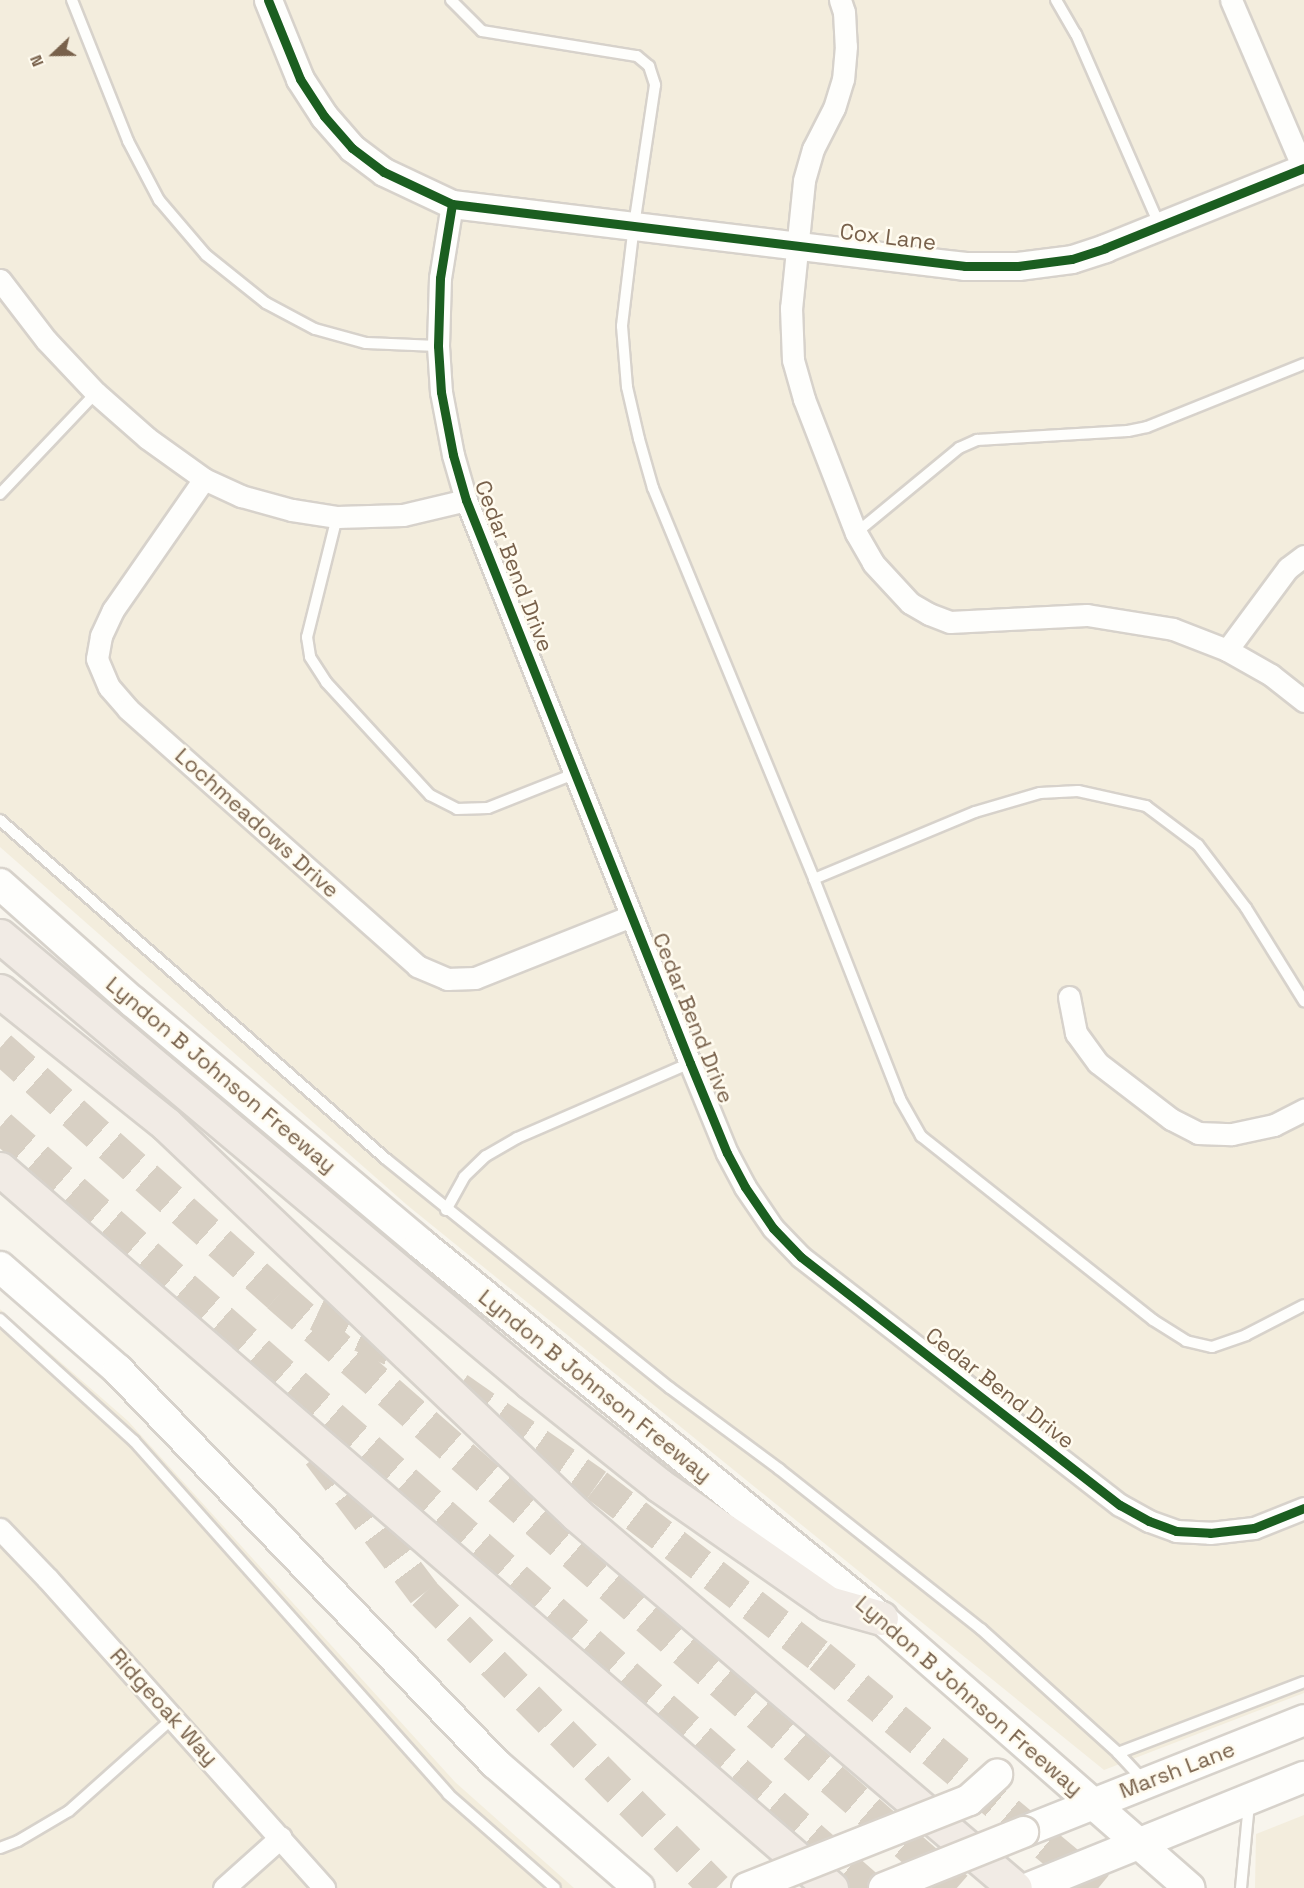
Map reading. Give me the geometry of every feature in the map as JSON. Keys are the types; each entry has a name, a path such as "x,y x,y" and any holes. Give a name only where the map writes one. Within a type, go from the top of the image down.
{"highway":[{"path":"0,936 530,1382 659,1485 828,1603 881,1618"},
{"path":"0,991 166,1124 577,1515 1014,1888"},
{"path":"0,1169 831,1888"}],"main road":[{"name":"Lyndon B Johnson Freeway","path":"0,884 133,1002 420,1243 881,1618 1189,1888"},
{"path":"0,1268 118,1370 496,1764 639,1888"},
{"path":"747,1888 969,1800 997,1775 1007,1752 996,1719"},
{"name":"Marsh Lane","path":"884,1888 1304,1720"},
{"path":"1029,1888 1304,1777"}],"street":[{"name":"Cox Lane","path":"268,0 300,79 324,116 345,140 384,172 452,204 965,266 1018,266 1072,259 1303,168"},
{"path":"840,0 844,12 846,46 843,79 834,108 813,149 804,181 791,308 794,360 804,399 856,533 873,563 898,592 929,614 950,621 1087,615 1173,629 1227,650 1270,675 1304,701"},
{"path":"1231,0 1303,168"},
{"name":"Cedar Bend Drive","path":"452,204 440,278 438,346 441,392 453,455 466,500 690,1063 727,1153 745,1187 773,1228 801,1257 1120,1505 1149,1521 1176,1531 1210,1533 1254,1528 1304,1508"},
{"path":"2,289 96,393 147,438 204,479 241,496 292,510 337,517 403,515 466,500"},
{"name":"Lochmeadows Drive","path":"204,479 112,610 101,636 97,659 109,687 128,709 417,966 447,979 475,978 631,916"},
{"path":"1227,650 1288,568 1304,556"},
{"path":"1069,997 1076,1033 1098,1063 1171,1119 1198,1133 1232,1134 1274,1125 1304,1110"},
{"name":"Ridgeoak Way","path":"0,1529 281,1837 324,1888"},
{"path":"224,1888 281,1837"}],"lane":[{"path":"72,0 128,141 154,190 206,255 266,303 315,329 366,343 438,346"},
{"path":"451,0 457,9 482,31 637,56 649,66 655,85 634,225 622,326 627,387 639,439 653,488 814,879 900,1099 921,1136 1153,1320 1186,1341 1212,1347 1246,1335 1304,1305"},
{"path":"1056,0 1076,34 1160,226"},
{"path":"856,533 959,448 977,440 1128,431 1147,427 1304,364"},
{"path":"0,494 96,393"},
{"path":"337,517 308,637 310,657 326,682 430,795 457,809 488,808 574,774"},
{"path":"814,879 975,812 1040,793 1078,791 1146,806 1198,845 1246,909 1304,1001"},
{"path":"0,820 446,1210 981,1629 1118,1753 1146,1783"},
{"path":"446,1210 465,1177 486,1156 517,1138 690,1063"},
{"path":"0,1319 134,1441 448,1794 555,1888"},
{"path":"1118,1753 1304,1682"},
{"path":"0,1848 18,1841 69,1811 173,1718"},
{"path":"1241,1888 1249,1799"}],"shaded area":[{"path":"0,0 1304,0 1304,1693 1104,1770 407,1205 0,847"},
{"path":"0,1309 128,1421 455,1782 574,1888 0,1888"},
{"path":"1304,1815 1304,1888 1255,1888 1256,1834"}],"tunnel":[{"path":"0,1047 278,1295 957,1888"},
{"path":"0,1126 869,1888"},
{"path":"317,1314 406,1356"},
{"path":"458,1388 597,1485 820,1656 1098,1888"},
{"path":"319,1454 424,1593 716,1888"}],"cycle path":[{"path":"268,0 300,79 324,116 352,148 384,172 452,204 965,266 1018,266 1072,259 1105,248 1304,168"},
{"path":"452,204 440,278 438,346 441,392 453,455 466,500 690,1063 727,1153 745,1187 773,1228 801,1257 1120,1505 1149,1521 1176,1531 1210,1533 1254,1528 1304,1508"}]}
